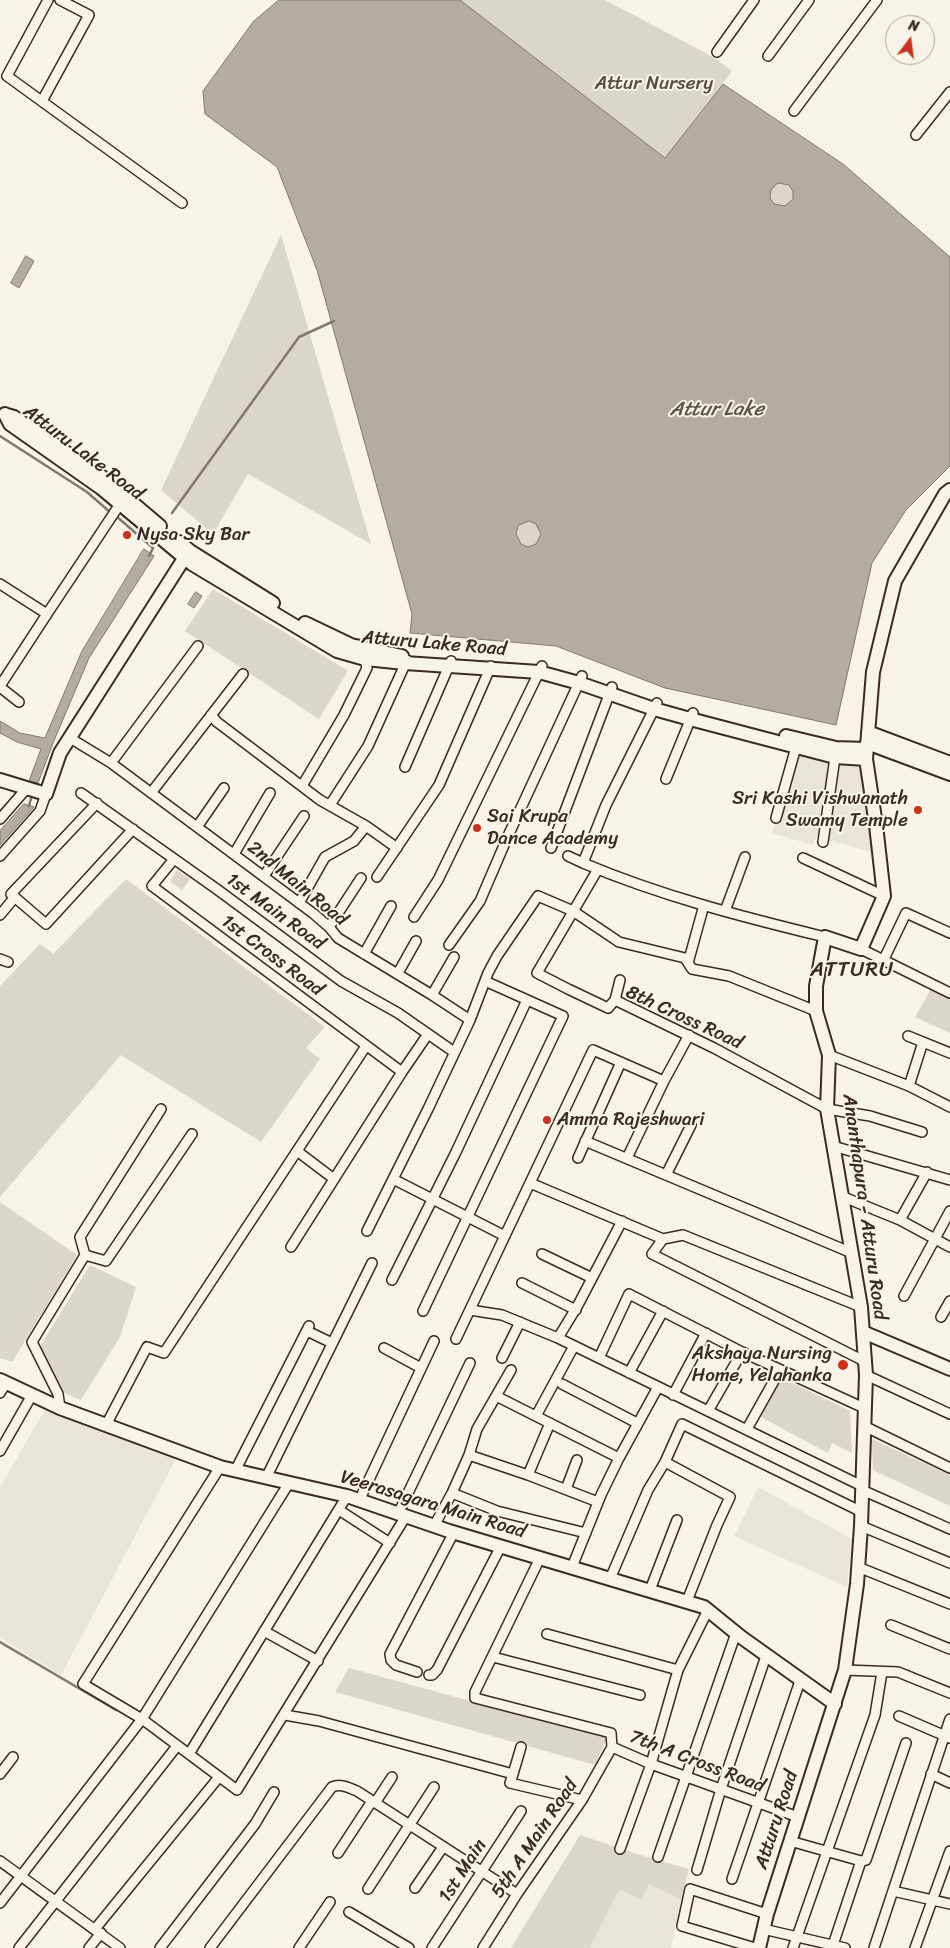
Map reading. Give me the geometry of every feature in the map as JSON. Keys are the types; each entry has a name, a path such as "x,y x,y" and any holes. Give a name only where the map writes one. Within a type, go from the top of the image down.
{"street":[{"path":"48,0 7,76 182,203"},
{"path":"42,101 89,15 60,0"},
{"path":"717,52 754,0"},
{"path":"768,56 809,0"},
{"path":"794,111 877,0"},
{"path":"916,135 950,92"},
{"name":"Atturu Lake Road","path":"2,413 10,424 123,500 190,551 315,629 351,645 407,660"},
{"path":"861,949 884,896 867,746 873,672 895,581 945,494 950,490"},
{"path":"19,702 0,686 123,500"},
{"name":"Atturu Lake Road","path":"123,500 192,564 337,651 365,659 540,669 581,679 655,706 835,757 867,746"},
{"path":"0,856 40,811 60,753 185,557"},
{"path":"0,584 48,614"},
{"path":"111,764 198,646"},
{"path":"302,786 344,715 364,676 367,668 365,659"},
{"path":"330,805 368,746 407,660"},
{"path":"405,767 449,664"},
{"path":"377,877 439,786 491,666"},
{"path":"414,917 443,872 540,669"},
{"path":"151,793 243,674"},
{"path":"449,945 480,901 581,679"},
{"path":"551,848 611,690"},
{"path":"583,863 606,805 655,706"},
{"path":"212,715 217,722 320,800 366,826 397,848"},
{"path":"666,779 692,716"},
{"name":"Atturu Lake Road","path":"692,716 836,748 867,746"},
{"name":"2nd Main Road","path":"70,738 111,764 264,876 329,927 338,938 470,1020"},
{"path":"867,746 950,763"},
{"path":"867,746 950,774"},
{"path":"776,818 796,747"},
{"path":"823,842 835,757"},
{"path":"0,780 46,794"},
{"path":"0,819 27,788"},
{"path":"197,827 224,788"},
{"name":"1st Main Road","path":"81,793 174,858 342,981 398,1013 454,1052"},
{"path":"234,854 270,793"},
{"path":"97,803 11,894 46,924 133,829"},
{"path":"264,876 304,816"},
{"path":"298,903 325,857 354,841 366,826"},
{"path":"568,856 630,882 861,949 950,993"},
{"path":"725,911 745,857"},
{"name":"1st Cross Road","path":"174,858 152,886 402,1072"},
{"path":"803,858 884,896"},
{"path":"573,911 598,869"},
{"path":"329,927 360,878"},
{"path":"367,1231 470,1020 497,956 538,896 573,911 620,942 685,958 692,969 729,976 816,1011"},
{"path":"0,915 15,897"},
{"path":"688,963 704,905"},
{"path":"364,954 391,906"},
{"name":"8th Cross Road","path":"573,911 537,973 608,1008 615,1000 689,1035 827,1108 870,1116 922,1132"},
{"path":"884,959 906,913 950,933"},
{"name":"Ananthapura - Atturu Road","path":"825,937 816,986 816,1011 829,1054 827,1108 840,1196 861,1307 866,1375 862,1512 858,1567 845,1670 834,1704"},
{"path":"398,974 416,941"},
{"path":"432,995 454,957"},
{"path":"615,1000 620,980"},
{"path":"423,1311 563,1016 485,981"},
{"path":"392,1280 527,1000"},
{"path":"291,1246 428,1034"},
{"path":"626,1158 689,1035"},
{"path":"908,1036 950,1053"},
{"path":"908,1086 923,1042"},
{"path":"106,1425 147,1346 164,1353 366,1046"},
{"path":"456,1339 593,1050 664,1081"},
{"path":"829,1054 908,1086 950,1107"},
{"path":"578,1158 621,1062"},
{"path":"60,1408 58,1394 32,1342 85,1256 80,1237 161,1109"},
{"path":"666,1175 691,1125"},
{"path":"85,1256 106,1261 192,1134"},
{"path":"585,1141 852,1253"},
{"path":"833,1146 928,1172 950,1180"},
{"path":"297,1151 334,1179"},
{"path":"900,1220 928,1172"},
{"path":"394,1178 505,1236"},
{"path":"530,1183 663,1239 684,1235 861,1307"},
{"path":"840,1196 900,1220 950,1247"},
{"path":"904,1296 950,1212"},
{"path":"558,1338 576,1310 622,1221"},
{"path":"663,1239 652,1254 864,1361"},
{"path":"542,1254 592,1278"},
{"path":"266,1478 372,1263"},
{"path":"522,1283 576,1310"},
{"path":"599,1358 629,1294 742,1352 864,1408"},
{"path":"941,1317 950,1301"},
{"path":"470,1310 502,1315 558,1338 746,1429 862,1488 950,1529"},
{"path":"629,1373 663,1312"},
{"path":"502,1358 520,1322"},
{"path":"235,1471 308,1328 332,1343"},
{"path":"863,1332 950,1369"},
{"path":"673,1395 706,1333"},
{"path":"189,1754 338,1510 353,1498 434,1341"},
{"path":"536,1416 574,1346"},
{"path":"384,1348 421,1368"},
{"path":"708,1411 742,1352"},
{"path":"220,1467 82,1684 142,1719 237,1790 390,1543 470,1363"},
{"path":"434,1526 452,1493 469,1455 477,1429 511,1370"},
{"path":"746,1429 780,1370"},
{"path":"866,1375 950,1414"},
{"path":"562,1384 637,1424"},
{"name":"Veerasagara Main Road","path":"2,1386 32,1395 60,1408 220,1467 353,1498 434,1526 704,1606 766,1656 834,1704"},
{"path":"572,1567 598,1502 619,1458 658,1387"},
{"path":"0,1451 32,1395"},
{"path":"496,1396 619,1458"},
{"path":"528,1475 550,1423"},
{"path":"610,1579 648,1490 665,1462 682,1424 862,1512"},
{"path":"864,1426 950,1468"},
{"path":"469,1455 598,1502"},
{"path":"566,1490 577,1460"},
{"path":"665,1462 730,1497 687,1601"},
{"path":"0,1903 142,1719 290,1483"},
{"path":"452,1493 497,1511 586,1533"},
{"path":"338,1510 390,1543"},
{"path":"650,1590 677,1520"},
{"path":"861,1526 950,1563"},
{"path":"417,1672 396,1665 391,1660 390,1654 454,1532"},
{"path":"429,1675 432,1675 437,1670 501,1546"},
{"path":"540,1558 475,1692 475,1698 611,1733 612,1747"},
{"path":"858,1567 950,1604"},
{"path":"620,1849 651,1764 678,1670 708,1610"},
{"path":"891,1625 950,1649"},
{"path":"264,1631 318,1661"},
{"path":"658,1857 736,1633"},
{"path":"547,1634 678,1670"},
{"path":"493,1656 640,1695"},
{"path":"697,1870 721,1789 766,1656"},
{"path":"845,1670 898,1672 950,1693"},
{"path":"793,1948 875,1715 882,1672"},
{"path":"732,1879 800,1680"},
{"name":"Atturu Road","path":"757,1948 834,1704"},
{"path":"285,1715 320,1721 513,1774"},
{"path":"899,1716 947,1737"},
{"path":"874,1948 931,1774 947,1737 950,1719"},
{"path":"790,1841 861,1861 866,1860 906,1743"},
{"path":"19,1948 177,1746"},
{"name":"7th A Cross Road","path":"612,1747 651,1764 798,1817"},
{"name":"5th A Main Road","path":"483,1948 517,1894 582,1800 612,1747"},
{"path":"521,1748 510,1783 582,1800"},
{"path":"0,1774 13,1757"},
{"path":"931,1774 950,1783"},
{"path":"89,1948 98,1931 219,1777"},
{"path":"338,1853 392,1777"},
{"path":"210,1948 332,1787 336,1785 347,1787 373,1802 517,1894"},
{"path":"368,1889 434,1787"},
{"path":"160,1948 255,1824 274,1792"},
{"name":"1st Main","path":"432,1948 521,1811"},
{"path":"415,1888 443,1847"},
{"path":"915,1948 950,1851"},
{"path":"0,1861 120,1948"},
{"path":"833,1947 861,1861"},
{"path":"757,1948 682,1926 690,1889 767,1914"},
{"path":"893,1891 950,1904"},
{"path":"299,1948 330,1902"},
{"path":"349,1912 409,1948"},
{"path":"763,1930 833,1947 845,1948"}],"shaded area":[{"path":"799,755 859,765 873,852 816,837 813,845 772,833"},
{"path":"46,1408 177,1457 61,1675 0,1638 0,1487"},
{"path":"758,1487 852,1539 847,1587 734,1536"},
{"path":"649,1884 681,1899 671,1948 590,1948 619,1889"}],"green space":[{"name":"Attur Nursery","path":"460,0 605,0 715,58 732,71 665,158"},
{"path":"782,183 787,184 793,190 793,200 787,206 782,207 777,206 771,200 770,195 771,190 777,184"},
{"path":"281,235 371,544 248,474 213,534 161,490"},
{"path":"528,521 537,525 541,534 537,543 528,547 519,543 515,534 519,525"},
{"path":"213,589 348,671 319,719 185,631"},
{"path":"177,870 190,879 182,890 170,882"},
{"path":"126,879 325,1027 306,1048 320,1059 261,1142 121,1055 0,1197 0,986 40,944 53,954"},
{"path":"931,989 950,999 950,1033 915,1017"},
{"path":"0,1202 77,1255 12,1362 0,1358"},
{"path":"90,1265 136,1287 120,1337 81,1400 64,1393 39,1348"},
{"path":"780,1377 850,1411 852,1453 832,1443 828,1453 759,1416"},
{"path":"872,1439 950,1475 950,1506 873,1470"},
{"path":"349,1668 607,1738 595,1765 335,1692"},
{"path":"580,1835 689,1869 681,1899 649,1884 641,1899 619,1889 590,1948 511,1948"}],"water":[{"name":"Attur Lake","path":"279,0 460,0 665,158 723,84 843,164 950,257 950,466 906,510 872,563 836,725 665,688 556,646 410,633 412,614 317,270 277,167 205,114 203,91 253,22","holes":["778,183 789,185 793,191 793,199 785,206 774,204 770,198 771,190","529,521 536,524 541,534 536,544 528,547 521,544 516,534 518,526"]},
{"path":"26,256 34,261 19,288 11,283"},
{"path":"144,549 154,556 89,658 38,783 29,781 41,749 17,742 0,733 0,721 20,733 45,738 82,651"},
{"path":"196,592 202,596 194,608 188,604"},
{"path":"24,804 34,807 0,845 0,831"}],"waterway":[{"path":"172,513 299,337 334,321"},
{"path":"0,436 87,492 111,513"},
{"path":"116,516 153,548 149,556"},
{"path":"29,806 32,795"},
{"path":"0,1642 116,1710"}],"place":[{"name":"Nysa Sky Bar","path":"127,535"},
{"name":"Sri Kashi Vishwanath Swamy Temple","path":"918,810"},
{"name":"Sai Krupa Dance Academy","path":"477,828"},
{"name":"Amma Rajeshwari","path":"547,1120"},
{"name":"Akshaya Nursing Home, Yelahanka","path":"843,1365"}],"district":[{"name":"ATTURU","path":"852,971"}]}
